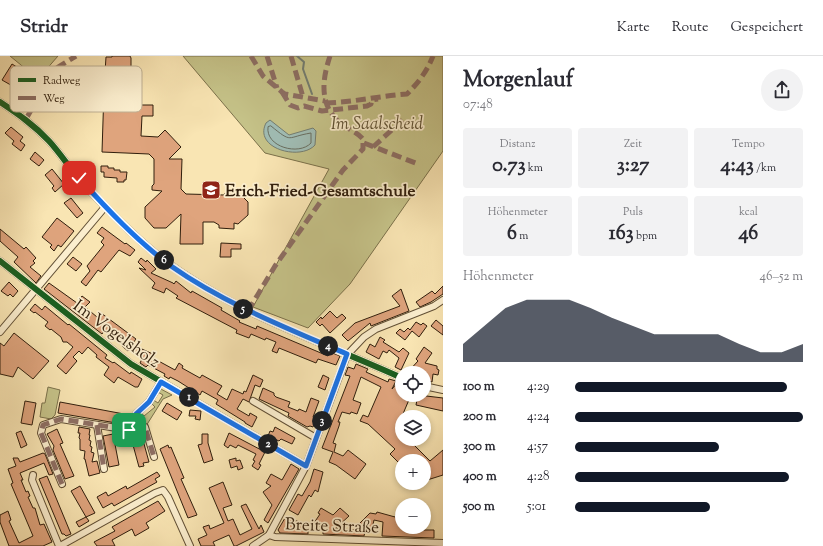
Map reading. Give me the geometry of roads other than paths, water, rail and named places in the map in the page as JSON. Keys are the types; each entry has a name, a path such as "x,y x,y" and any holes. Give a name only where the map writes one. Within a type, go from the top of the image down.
{"street":[{"path":"0,102 10,109"},
{"path":"15,112 26,119 49,142 79,179 105,207 136,237 171,266 236,306 395,375"},
{"path":"0,332 105,207"},
{"name":"Im Vogelsholz","path":"0,261 130,364 306,466"},
{"path":"267,537 306,466 347,354 364,337 376,330 434,306 443,300"},
{"path":"134,427 136,414 149,402 161,382"},
{"path":"431,387 443,390"},
{"path":"253,401 316,438"},
{"path":"62,484 41,433 43,425 61,418 129,430 134,427 145,428 154,457"},
{"path":"97,425 104,469"},
{"path":"33,475 32,480 59,546 163,490 168,497 190,546"},
{"name":"Breite Straße","path":"253,546 267,537 404,544 443,543"}],"water":[{"path":"270,120 289,135 313,128 316,131 315,145 308,150 300,152 280,150 272,146 266,140 264,132 266,123"}],"waterway":[{"path":"297,56 304,62 303,69 312,94"}],"place":[{"name":"Erich-Fried-Gesamtschule","path":"211,190"}],"park label":[{"name":"Im Saalscheid","path":"377,123"}]}
